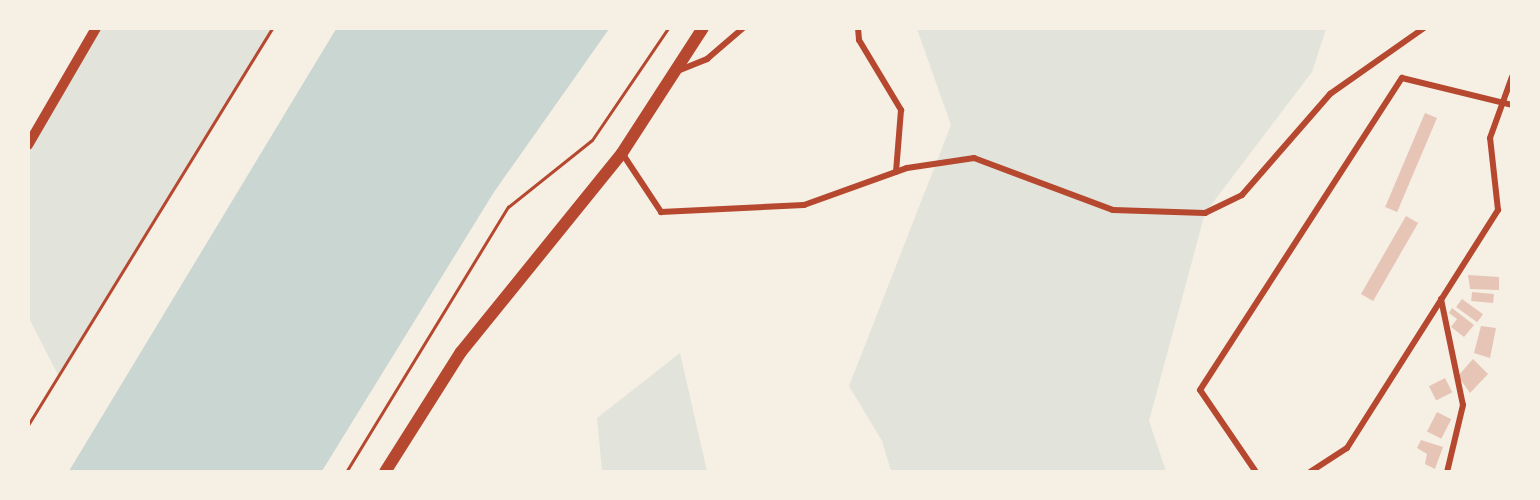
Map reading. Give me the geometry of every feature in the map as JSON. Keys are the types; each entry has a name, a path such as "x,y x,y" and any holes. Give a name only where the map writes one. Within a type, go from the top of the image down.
{"main road":[{"path":"385,471 461,352 622,153 703,28"}],"street":[{"path":"28,145 96,28"},
{"path":"675,72 707,59 743,28"},
{"path":"858,28 859,40 901,111 896,172"},
{"path":"622,153 661,212 804,205 896,172 974,158 1113,210 1205,213 1242,195 1330,94 1424,28"},
{"path":"1310,471 1347,448 1498,210 1488,158 1490,138 1508,105 1512,77"},
{"path":"1256,471 1200,390 1402,78 1508,105"},
{"path":"1441,299 1463,405 1447,471"}],"path":[{"path":"28,425 272,28"},
{"path":"346,471 508,207 592,140 668,28"}],"shaded area":[{"path":"96,29 272,29 58,375 29,318 29,145"},
{"path":"336,29 609,29 494,192 322,471 69,471"},
{"path":"917,29 1326,29 1312,72 1205,213 1149,421 1166,471 891,471 882,441 849,386 951,125"},
{"path":"680,353 707,471 602,471 597,418"}],"building":[{"path":"1425,113 1437,118 1397,212 1385,207"},
{"path":"1406,216 1418,223 1373,301 1361,294"},
{"path":"1468,275 1499,277 1499,290 1470,289"},
{"path":"1472,292 1494,294 1493,303 1471,301"},
{"path":"1462,299 1483,314 1477,322 1456,307"},
{"path":"1452,308 1474,325 1464,337 1451,327 1457,319 1449,313"},
{"path":"1481,326 1496,328 1490,358 1474,353"},
{"path":"1473,359 1488,374 1470,393 1458,376"},
{"path":"1445,378 1452,392 1436,400 1429,386"},
{"path":"1437,412 1451,419 1441,439 1427,432"},
{"path":"1421,440 1443,447 1435,469 1425,464 1427,454 1417,448"}]}
